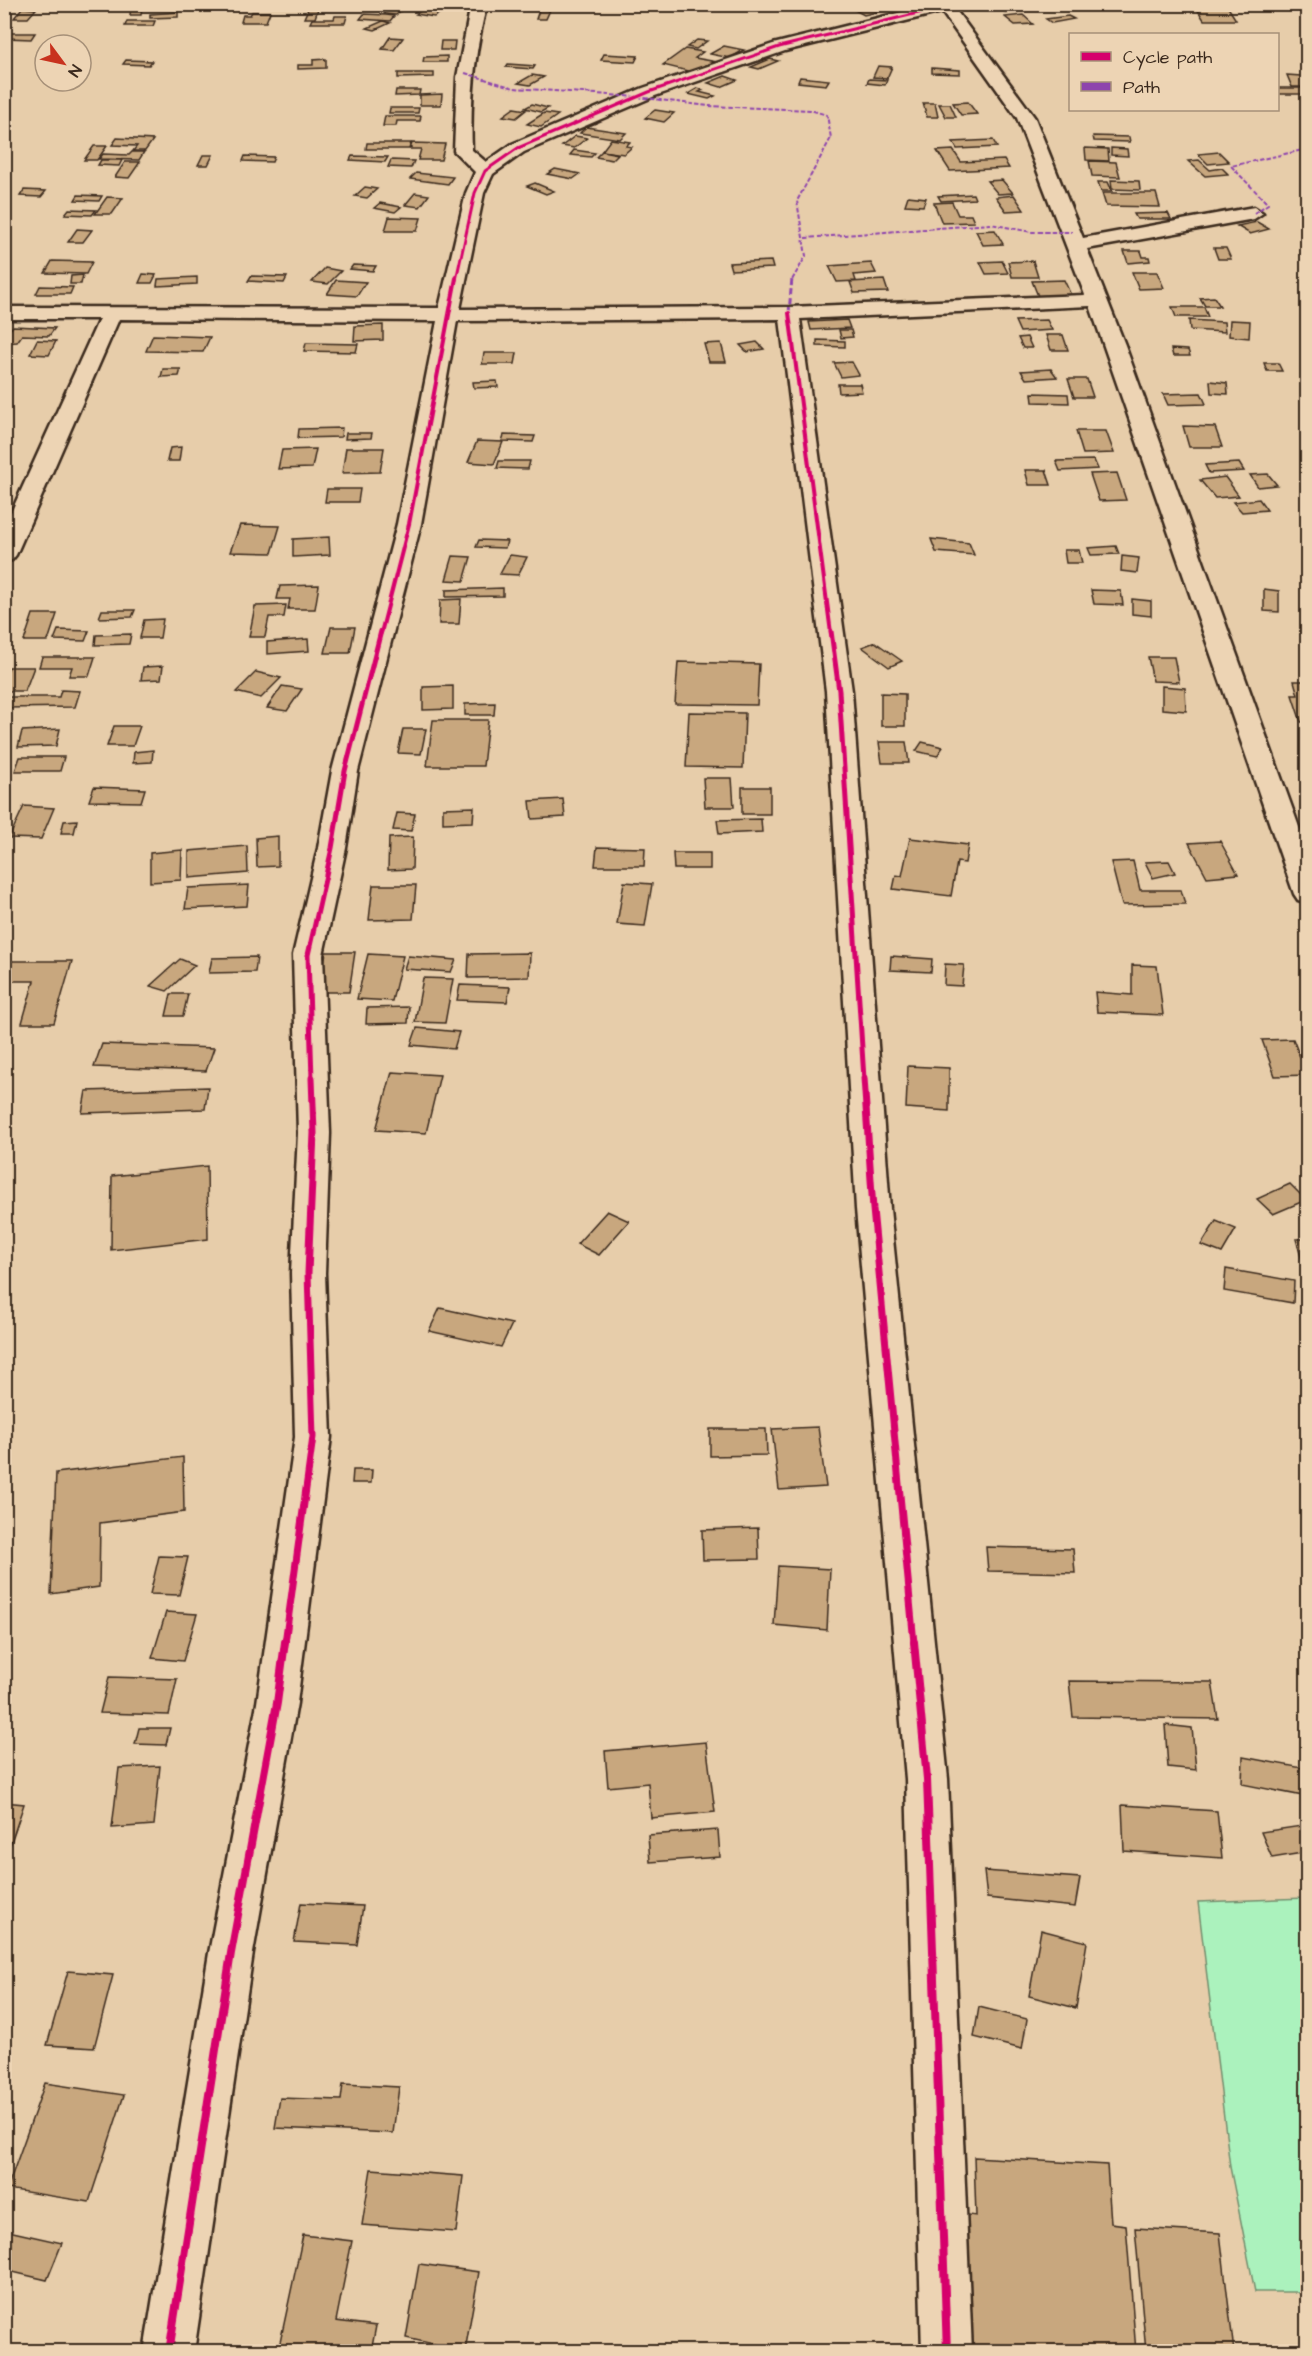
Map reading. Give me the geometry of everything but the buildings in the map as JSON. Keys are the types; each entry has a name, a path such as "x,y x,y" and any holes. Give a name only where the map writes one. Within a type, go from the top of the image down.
{"street":[{"path":"478,4 471,31 461,101 463,151 485,171"},
{"path":"169,2352 231,1953 277,1703 313,1437 308,1273 314,1133 308,955 332,849 345,771 409,524 448,315 475,194 485,171 518,148 649,92 779,47 950,6 1026,118 1098,300 1308,894"},
{"path":"1077,245 1254,213"},
{"path":"4,313 448,315 789,313 1098,300"},
{"path":"4,555 112,313"},
{"path":"789,313 838,691 873,1209 927,1779 947,2352"}],"green space":[{"path":"1307,1898 1307,2292 1255,2292 1230,2167 1198,1902"}],"marked path":[{"path":"465,73 514,88 637,97 708,106 810,110 827,115 831,138 797,201 806,256 792,279 789,313"},
{"path":"1254,213 1268,204 1232,170 1231,166 1303,150"},
{"path":"805,238 962,228 991,224 1031,232 1072,232"}],"cycle path":[{"path":"169,2352 231,1953 277,1703 313,1437 308,1273 314,1133 308,955 332,848 345,771 409,524 448,315 475,193 485,171 518,148 649,92 779,47 955,4"},
{"path":"789,313 839,691 873,1209 927,1779 947,2352"}]}
